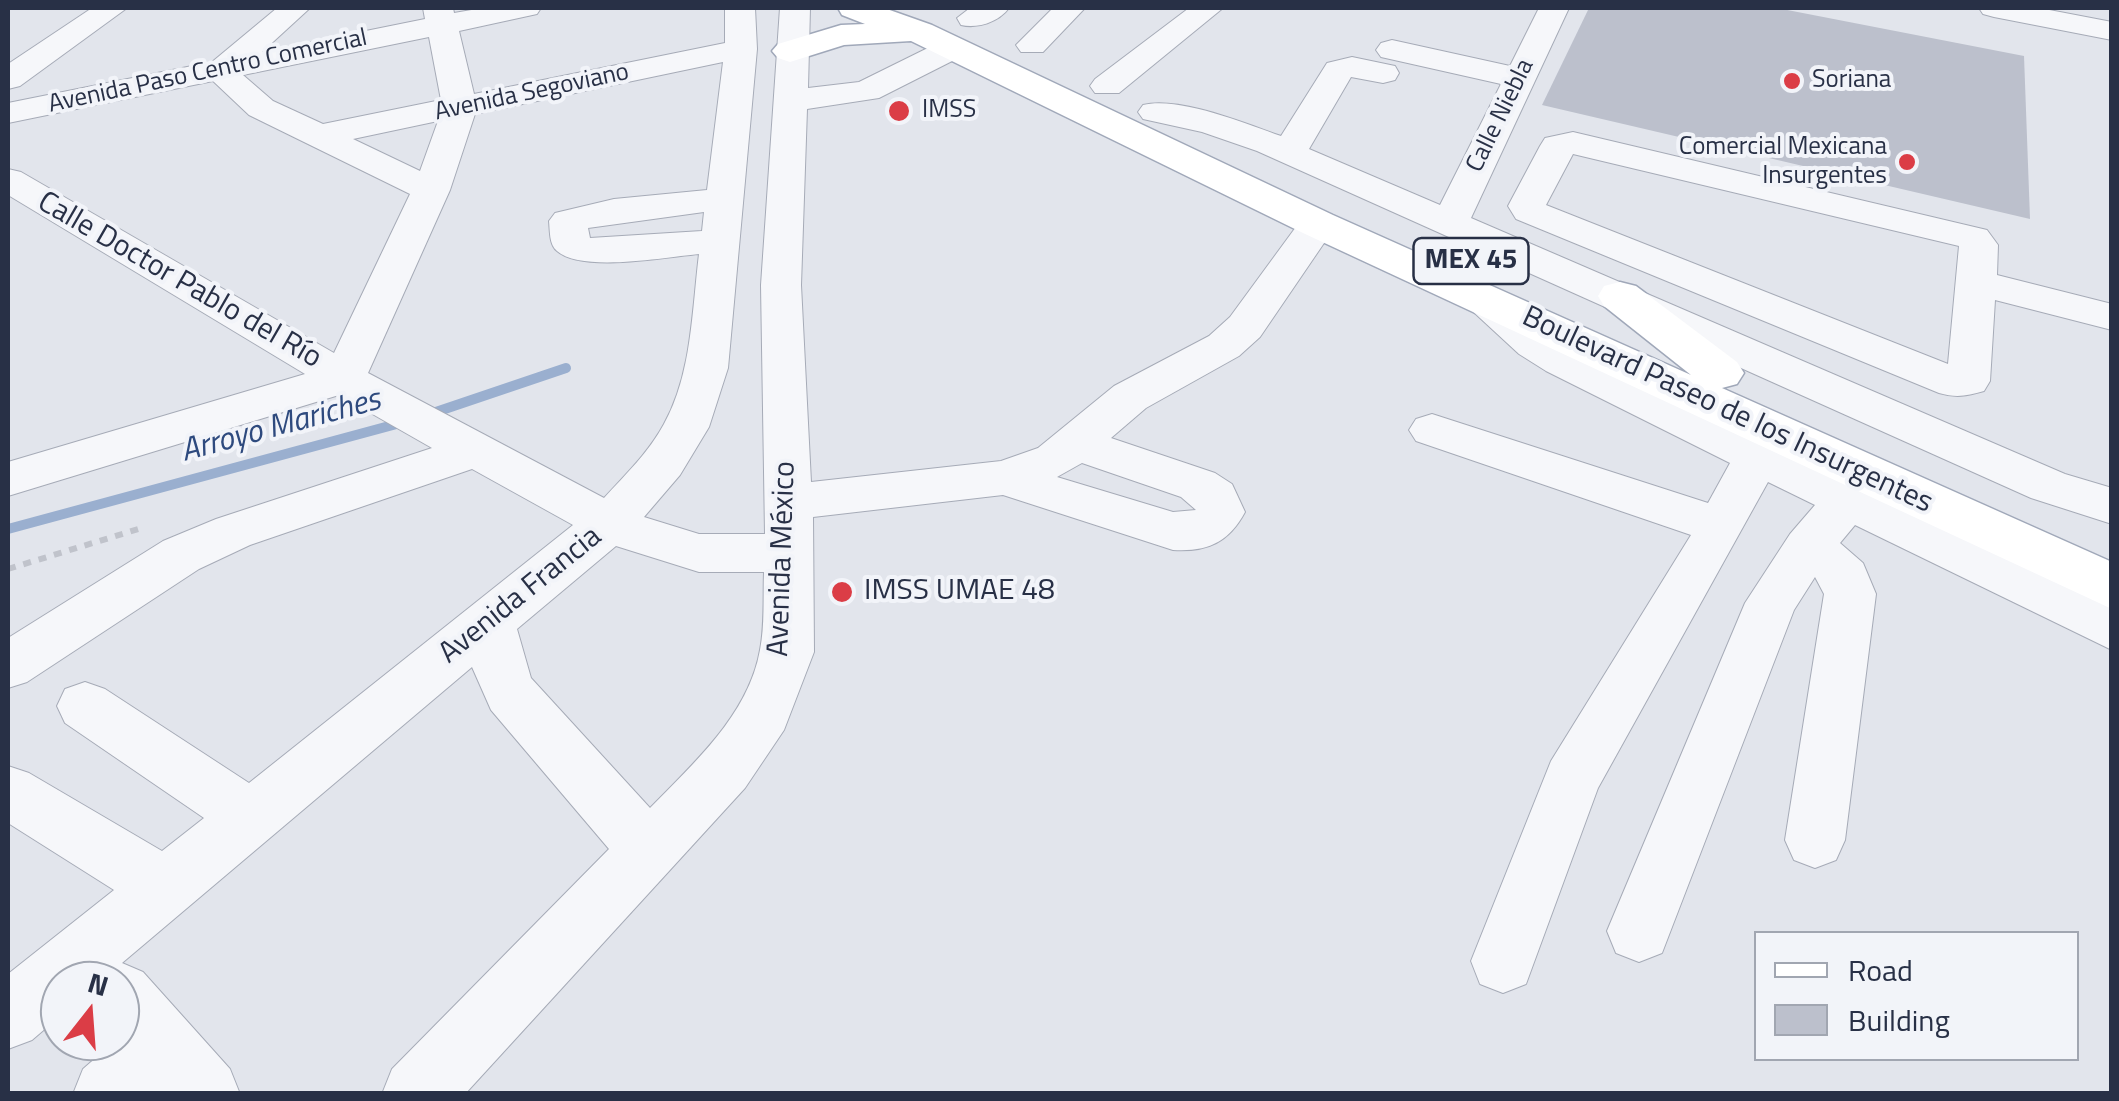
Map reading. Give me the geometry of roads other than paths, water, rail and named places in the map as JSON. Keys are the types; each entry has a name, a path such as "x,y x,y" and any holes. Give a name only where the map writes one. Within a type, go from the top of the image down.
{"main road":[{"name":"Boulevard Paseo de los Insurgentes","path":"854,8 958,23 1069,66 1258,166 1702,342 1789,406 2112,554"},
{"path":"790,51 840,35 958,23"},
{"name":"Boulevard Paseo de los Insurgentes","path":"958,23 1318,224 2112,587"},
{"path":"1620,296 1702,342"}],"street":[{"path":"8,80 112,8"},
{"path":"295,8 221,70 237,90 261,108 431,190"},
{"name":"Avenida Paso Centro Comercial","path":"8,113 221,70 440,15 526,8"},
{"name":"Avenida Francia","path":"133,961 161,890 610,523 663,463 686,427 706,368 742,49 740,8"},
{"name":"Avenida México","path":"417,1094 725,770 764,713 787,652 789,527 780,284 794,8"},
{"path":"1070,8 1069,66 1208,8"},
{"name":"Calle Niebla","path":"1449,225 1554,8"},
{"path":"2006,9 2112,30"},
{"path":"8,479 360,388 460,108 440,15"},
{"path":"788,101 850,96 883,84 958,23"},
{"name":"Avenida Segoviano","path":"322,136 742,49"},
{"path":"846,57 850,96"},
{"path":"1289,153 1339,70 1387,62 1518,78"},
{"path":"1156,112 1243,134 1620,296 1702,342 2048,486 2112,506"},
{"path":"1574,143 1964,234 1979,245 1975,282 1968,381 1961,384 1529,211 1527,206 1560,144 1574,143"},
{"path":"1485,148 1550,160"},
{"name":"Calle Doctor Pablo del Río","path":"8,180 360,388 610,523 662,544 699,553 789,527 1004,478"},
{"path":"568,221 614,210 724,206"},
{"path":"1004,478 1046,464 1078,444 1130,397 1224,346 1245,326 1292,265 1318,224"},
{"path":"1975,282 2112,317"},
{"path":"1702,342 1707,283"},
{"path":"1474,294 1534,344 1561,361 2112,629"},
{"path":"1432,430 1721,526"},
{"path":"8,666 181,555 460,441"},
{"path":"1004,478 1173,531 1196,533 1213,526 1220,512 1215,496 1198,485 1078,444"},
{"path":"1502,961 1572,779 1758,456"},
{"path":"1640,931 1771,603 1808,547 1848,500"},
{"path":"1808,547 1837,566 1848,579 1850,594 1815,840"},
{"path":"488,622 501,673 512,694 630,828 658,841"},
{"path":"85,706 251,817"},
{"path":"8,792 142,873 161,890"},
{"name":"Avenida Francia","path":"8,1016 40,1009"},
{"path":"140,1017 205,1094"},
{"path":"108,1094 112,1061"}],"waterway":[{"name":"Arroyo Mariches","path":"427,415 566,368"},
{"name":"Arroyo Mariches","path":"8,529 404,422"}],"place":[{"name":"Soriana","path":"1792,81"},
{"name":"IMSS","path":"899,111"},
{"name":"Comercial Mexicana Insurgentes","path":"1907,162"},
{"name":"IMSS UMAE 48","path":"842,592"}]}
